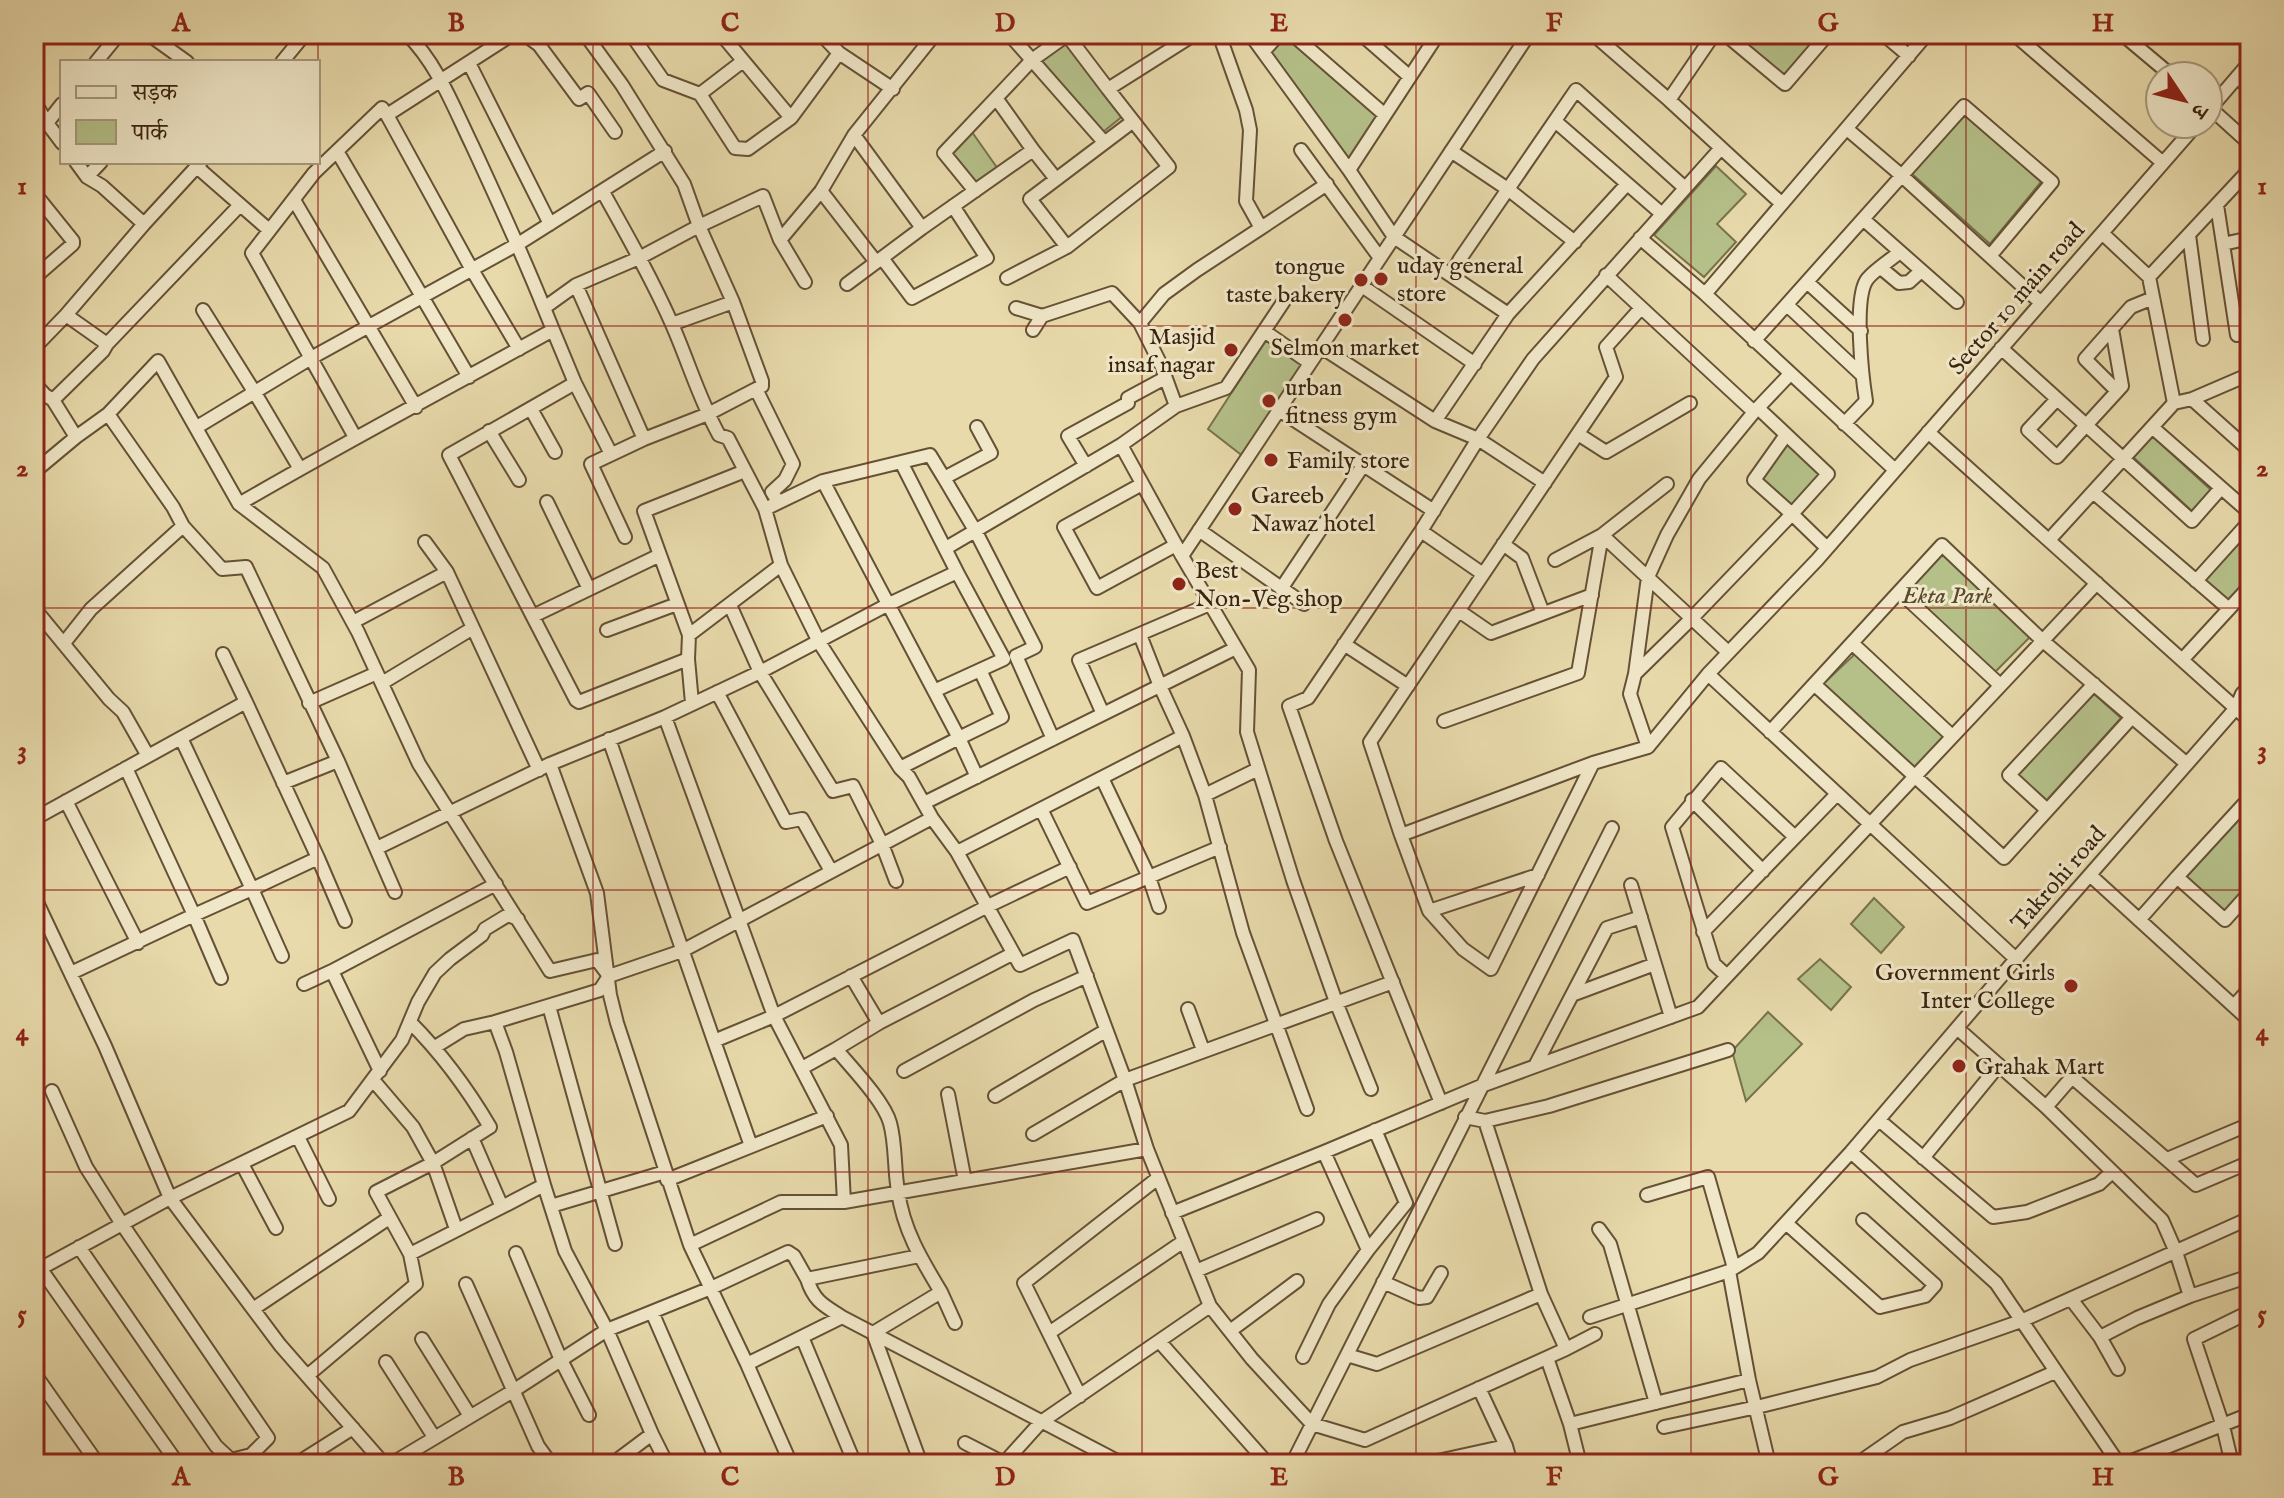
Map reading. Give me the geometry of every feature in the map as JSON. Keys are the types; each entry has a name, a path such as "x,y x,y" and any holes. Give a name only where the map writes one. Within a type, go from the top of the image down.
{"street":[{"path":"98,60 119,34"},
{"path":"148,34 184,60"},
{"path":"407,34 423,50 442,81 518,244 575,383 611,454"},
{"path":"387,115 513,34"},
{"path":"524,34 539,45 579,99 588,93 615,132"},
{"path":"585,34 622,85 684,184 762,381 762,386 708,414 591,464 625,537"},
{"path":"631,34 663,80 700,94 735,148 748,149 791,118 839,53"},
{"path":"721,34 791,118"},
{"path":"821,34 839,53 893,89"},
{"path":"780,240 821,191 854,135 935,34"},
{"path":"1009,34 1104,142"},
{"path":"975,191 944,153 1032,60 1067,34 1169,167 1067,247 1007,278"},
{"path":"1108,89 1195,34"},
{"path":"1219,34 1248,120 1246,201 1261,228"},
{"path":"1250,34 1394,237 1508,314"},
{"path":"1264,51 1279,34"},
{"path":"1292,34 1385,115"},
{"path":"1361,34 1410,77"},
{"path":"1142,484 1064,527 1097,588 1179,550 1199,530 1529,34"},
{"path":"1593,34 1781,203"},
{"path":"1669,100 1714,34"},
{"path":"1725,34 1785,84 1828,34"},
{"path":"1883,34 1909,56"},
{"path":"1705,294 1927,34"},
{"path":"2014,34 2163,163"},
{"path":"2122,34 2153,60"},
{"path":"1349,170 1433,36"},
{"path":"283,60 297,37"},
{"path":"700,94 743,61"},
{"path":"2224,91 2250,62"},
{"path":"469,63 550,224"},
{"path":"2237,77 2250,88"},
{"path":"1451,275 1576,90 1685,188"},
{"path":"996,98 1056,179"},
{"path":"34,101 60,140"},
{"path":"1754,341 1964,106 2052,182 1990,256"},
{"path":"47,123 60,107"},
{"path":"355,437 252,253 314,173 382,108 519,349"},
{"path":"1555,121 1662,214"},
{"path":"2224,121 2250,144"},
{"path":"1067,247 1030,199 1132,122"},
{"path":"1847,129 2041,303"},
{"path":"854,135 922,228"},
{"name":"Sector 10 main road","path":"1648,747 1708,674 1827,548 2183,140"},
{"path":"1441,1103 1336,841 1289,706 1308,698 1533,359 1721,148"},
{"path":"847,284 1033,150"},
{"path":"1301,150 1380,258"},
{"path":"337,151 469,377"},
{"path":"197,427 311,358 518,244 665,151"},
{"path":"1451,151 1509,190 1575,242"},
{"path":"77,164 87,177 102,186 144,224"},
{"path":"87,177 99,164"},
{"path":"35,345 66,315 199,165 269,230"},
{"path":"2149,277 2250,169"},
{"path":"1140,323 1164,294 1327,184"},
{"path":"1435,421 1508,314 1627,184"},
{"path":"821,191 912,298 987,258 953,206"},
{"path":"603,192 672,324 708,414 719,435 728,438 765,509 781,565 819,642 957,852 1012,954 1020,965 1073,940 1147,1149 1210,1306 1252,1359 1312,1424 1365,1440 1595,1334"},
{"path":"544,308 576,285 639,258 763,196 780,240 805,282"},
{"path":"34,203 40,200 73,244 34,278"},
{"path":"294,200 416,407"},
{"path":"53,400 240,205"},
{"path":"2217,205 2237,335"},
{"path":"1863,219 1957,302"},
{"path":"2102,233 2149,277 2174,403"},
{"path":"2189,235 2203,339"},
{"path":"1640,238 1895,470"},
{"path":"2223,244 2250,238"},
{"path":"1844,424 1866,401 1860,309 1866,280 1900,252"},
{"path":"1881,268 1899,283 1909,282 1921,271"},
{"path":"1606,275 1828,474 1635,674"},
{"path":"1807,282 1861,331"},
{"path":"576,285 644,439"},
{"path":"1362,286 1475,364"},
{"path":"1016,308 1042,316 1112,293 1140,323 1176,406"},
{"path":"946,548 1121,445 1176,406 1226,388 1286,298"},
{"path":"2117,391 2085,359 2131,307 2153,298"},
{"path":"672,324 733,302"},
{"path":"1787,305 1862,375"},
{"path":"1593,763 1491,969 1463,949 1429,911 1370,742 1616,377 1606,347 1641,308"},
{"path":"203,310 300,469"},
{"path":"66,315 107,344"},
{"path":"1033,330 1042,316"},
{"path":"2057,399 2028,430 2057,457 2122,386 2112,329"},
{"path":"239,504 553,330"},
{"path":"1264,331 1310,363"},
{"path":"1321,347 1435,421 1478,439 1545,483"},
{"path":"2001,348 2192,521 2221,488"},
{"path":"34,472 108,414 158,361 239,504 323,568 353,622 419,764 550,971 597,960 609,976"},
{"path":"1401,835 1593,763 1648,747 1630,694 1648,577 1667,535 1699,479 1790,374"},
{"path":"2049,540 2174,403 2192,399 2250,374"},
{"path":"1086,466 1068,436 1128,403 1128,398 1165,378"},
{"path":"34,383 53,400 76,437"},
{"path":"575,383 449,455 576,700 579,702 688,659"},
{"path":"756,389 793,464 785,480 772,492 778,502"},
{"path":"2192,399 2250,451"},
{"path":"1578,434 1606,452 1690,403"},
{"path":"531,409 555,452"},
{"path":"1279,410 1434,511"},
{"path":"108,414 183,526 222,569 246,567 338,761 395,892"},
{"path":"944,478 991,453 977,427"},
{"path":"2152,427 2250,513"},
{"path":"489,431 519,480"},
{"path":"1928,432 2250,721"},
{"path":"1786,435 1754,480 1827,548"},
{"path":"1121,445 1249,670 1247,732 1293,880 1371,1089"},
{"path":"765,509 823,481 930,455 976,532 1035,647 934,691"},
{"path":"901,462 957,572 1010,658 1053,739"},
{"path":"1281,589 1364,464"},
{"path":"692,703 689,635 644,511 745,471"},
{"path":"823,481 977,777"},
{"path":"1555,560 1602,535 1667,484"},
{"path":"2093,492 2229,609"},
{"path":"547,502 588,587"},
{"path":"2196,581 2250,521"},
{"path":"64,643 91,609 183,526"},
{"path":"1199,530 1304,604"},
{"path":"1421,531 1483,574"},
{"path":"1602,535 1728,652"},
{"path":"1444,721 1578,673 1602,535"},
{"path":"425,542 447,572 545,767 597,893 610,995 666,1176 690,1245 791,1464"},
{"path":"1503,544 1522,558 1543,613"},
{"path":"1770,732 1942,545 2043,641 2187,764"},
{"path":"533,616 660,555"},
{"path":"689,635 781,565"},
{"path":"353,622 447,572"},
{"path":"377,848 545,767 665,717 760,672 957,572"},
{"path":"1172,1213 1481,1086 1698,1007 2097,583"},
{"path":"2182,660 2250,586"},
{"path":"1900,592 2000,685"},
{"path":"1459,611 1491,633 1592,595"},
{"path":"607,630 677,604"},
{"path":"1103,714 1079,660 1210,604"},
{"path":"730,605 760,672 833,791 853,786 882,844 896,881"},
{"path":"34,608 123,712 148,756"},
{"path":"309,703 380,678 473,628"},
{"path":"1140,635 1205,795 1243,933 1307,1109"},
{"path":"1852,643 1952,736"},
{"path":"1344,644 1408,686"},
{"path":"924,803 1236,648"},
{"path":"223,654 345,921"},
{"path":"900,768 1002,717 980,670"},
{"path":"1708,674 2016,959"},
{"path":"1814,684 2004,858 2132,717"},
{"path":"2047,810 2009,775 2094,684"},
{"path":"2236,708 2242,694 2250,686"},
{"path":"717,692 786,822 802,819 831,871"},
{"path":"2236,708 2250,701"},
{"path":"34,819 246,702"},
{"name":"Takrohi road","path":"1590,1317 1732,1269 1758,1253 1851,1152 2236,708"},
{"path":"665,717 774,1016 841,1145 844,1202"},
{"path":"957,852 1183,736"},
{"path":"181,738 282,956"},
{"path":"609,739 751,1146"},
{"path":"283,783 338,761"},
{"path":"126,768 221,978"},
{"path":"1727,976 1714,964 1672,827 1721,768 1795,837"},
{"path":"1205,795 1258,769"},
{"path":"1102,778 1149,877 1159,907"},
{"path":"1703,932 1837,794"},
{"path":"1692,800 1763,871"},
{"path":"66,801 138,943"},
{"path":"2139,920 2244,804 2250,808"},
{"path":"1041,809 1087,903 1220,847"},
{"path":"435,1047 464,1029 600,990 609,976 682,951 932,818"},
{"path":"1292,1464 1612,828"},
{"path":"71,973 318,858"},
{"path":"714,1041 774,1016 1070,867"},
{"path":"1429,911 1538,875"},
{"path":"2090,875 2250,1021"},
{"path":"2177,877 2225,920 2250,892"},
{"path":"304,984 496,884"},
{"path":"1631,885 1671,1017"},
{"path":"34,896 105,1046 170,1198 280,1345 384,1464"},
{"path":"178,1464 37,1270 170,1198 349,1111 402,1040 435,973 482,935 485,929 508,915 518,919"},
{"path":"1535,1066 1607,928 1641,917"},
{"path":"802,1068 879,1023 1012,954"},
{"path":"1572,995 1655,964"},
{"path":"332,971 377,1076 413,1127 433,1163 456,1229"},
{"path":"851,976 879,1023"},
{"path":"904,1071 1034,1000 1087,976"},
{"path":"1033,1134 1125,1080 1393,982"},
{"path":"2234,1006 2250,988"},
{"path":"549,1006 615,1244"},
{"path":"1188,1009 1203,1050"},
{"path":"307,1376 416,1284 410,1254 376,1192 433,1163 490,1127 466,1087 435,1047 410,1022"},
{"path":"495,1022 565,1251 607,1330 667,1464"},
{"path":"1957,1028 2046,1107 2162,1220 2190,1296"},
{"path":"995,1096 1105,1031"},
{"path":"836,1049 890,1122 905,1224 955,1323"},
{"path":"1465,1117 1485,1121 1549,1106 1728,1050"},
{"path":"1923,1158 1999,1065"},
{"path":"2046,1107 2072,1077 2196,1185 2250,1162"},
{"path":"52,1091 86,1167 268,1438 251,1455 231,1460 216,1446 79,1247"},
{"path":"948,1094 965,1181"},
{"path":"551,1206 666,1176 827,1116"},
{"path":"1879,1120 1993,1217 2027,1212 2099,1184 2112,1172"},
{"path":"1485,1121 1541,1294 1566,1349"},
{"path":"2167,1159 2250,1124"},
{"path":"1303,1357 1329,1304 1406,1203 1375,1130"},
{"path":"298,1137 329,1199"},
{"path":"472,1138 502,1207"},
{"path":"690,1245 781,1202 844,1202 1147,1149"},
{"path":"1324,1152 1368,1250"},
{"path":"1851,1152 1996,1283 2055,1372 2122,1464 2250,1414"},
{"path":"242,1164 276,1228"},
{"path":"1647,1195 1708,1177 1732,1269 1749,1380 1769,1464"},
{"path":"1080,1396 1024,1283 1158,1178"},
{"path":"410,1254 544,1185"},
{"path":"253,1309 389,1218"},
{"path":"1664,1427 1877,1377 1910,1360 2021,1321 2250,1218"},
{"path":"1196,1271 1317,1219"},
{"path":"1786,1223 1880,1307 1925,1296 1935,1285 1863,1220"},
{"path":"1599,1229 1610,1244 1656,1403"},
{"path":"1049,1333 1184,1241"},
{"path":"391,1464 607,1330 711,1288 788,1252 794,1256 818,1301 842,1317 1123,1464"},
{"path":"516,1253 561,1360 589,1415"},
{"path":"807,1279 919,1256"},
{"path":"1383,1282 1419,1298 1427,1297 1441,1273"},
{"path":"2100,1337 2190,1296 2250,1276"},
{"path":"1230,1331 1297,1281"},
{"path":"466,1284 538,1446 551,1464"},
{"path":"873,1333 941,1292"},
{"path":"1347,1355 1377,1364 1541,1294"},
{"path":"2071,1299 2100,1337 2118,1369"},
{"path":"965,1443 1005,1464 1041,1422 1210,1306"},
{"path":"652,1312 718,1464"},
{"path":"2232,1464 2223,1426 2194,1339 2241,1316"},
{"path":"747,1364 842,1317"},
{"path":"873,1333 921,1464"},
{"path":"802,1337 855,1464"},
{"path":"422,1339 470,1416"},
{"path":"1159,1341 1268,1464"},
{"path":"1547,1358 1580,1464"},
{"path":"386,1362 434,1437"},
{"path":"1857,1464 1903,1432 1950,1418 2055,1372"},
{"path":"34,1373 98,1464"},
{"path":"1570,1424 1749,1380"},
{"path":"1479,1388 1511,1464"},
{"path":"296,1464 353,1428"},
{"path":"612,1464 652,1434"},
{"path":"1429,1463 1506,1446"}],"green space":[{"path":"1282,34 1287,34 1380,115 1348,163 1265,50"},
{"path":"1725,34 1828,34 1785,84"},
{"path":"1067,40 1124,115 1103,132 1041,60"},
{"path":"1966,114 2041,182 1990,244 1911,173"},
{"path":"972,132 998,169 976,185 949,152"},
{"path":"1716,166 1746,194 1717,224 1736,242 1704,277 1654,235"},
{"path":"1267,338 1304,365 1244,457 1208,429"},
{"path":"2151,435 2211,490 2192,511 2132,456"},
{"path":"1786,438 1823,472 1791,508 1757,479"},
{"path":"2250,531 2250,577 2228,601 2205,580"},
{"name":"Ekta Park","path":"1942,549 2032,635 1991,676 1901,594"},
{"path":"1856,653 1945,736 1914,769 1822,685"},
{"path":"2093,693 2121,718 2046,801 2016,776"},
{"path":"2246,810 2250,813 2250,885 2225,914 2184,878"},
{"path":"1874,898 1904,927 1881,953 1851,924"},
{"path":"1820,959 1851,987 1831,1010 1798,979"},
{"path":"1768,1012 1802,1044 1746,1101 1732,1051"}],"place":[{"name":"uday general store","path":"1381,279"},
{"name":"tongue taste bakery","path":"1361,280"},
{"name":"Selmon market","path":"1345,320"},
{"name":"Masjid insaf nagar","path":"1231,350"},
{"name":"urban fitness gym","path":"1269,401"},
{"name":"Family store","path":"1271,460"},
{"name":"Gareeb Nawaz hotel","path":"1235,509"},
{"name":"Best Non-Veg shop","path":"1179,584"},
{"name":"Government Girls Inter College","path":"2071,986"},
{"name":"Grahak Mart","path":"1959,1066"}]}
